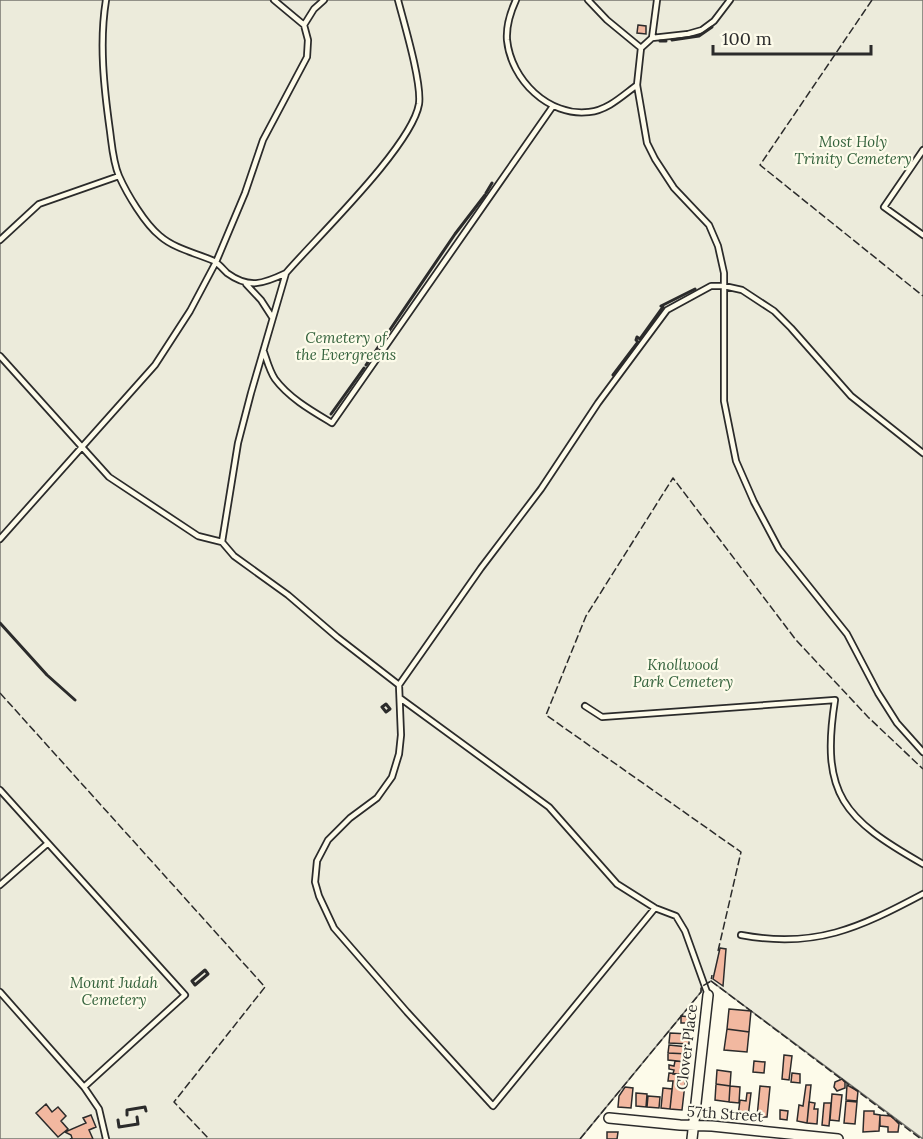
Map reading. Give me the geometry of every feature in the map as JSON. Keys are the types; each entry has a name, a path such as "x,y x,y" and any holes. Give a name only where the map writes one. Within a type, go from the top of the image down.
{"street":[{"name":"Clover Place","path":"692,1139 708,995"},
{"name":"57th Street","path":"609,1118 838,1139"}],"lane":[{"path":"106,0 102,37 104,80 114,161 119,176 141,213 160,236 187,251 216,262 246,284 261,300 272,318"},
{"path":"0,538 154,365 190,310 216,262 245,193 263,140 308,57 308,40 304,26 274,0"},
{"path":"304,26 314,9 324,0"},
{"path":"246,284 268,282 286,273 379,170 409,129 419,103 416,76 398,0"},
{"path":"516,0 509,15 507,41 515,66 539,98 573,113 591,112 608,107 636,85"},
{"path":"588,0 607,20 641,48"},
{"path":"652,38 657,0"},
{"path":"730,0 714,21 702,30 652,38 641,48 636,85 647,143 674,188 709,225 718,246 724,273 724,401 736,461 754,502 779,549 847,634 878,693 897,723 923,752"},
{"path":"264,352 275,378 282,387 310,410 332,423 553,106"},
{"path":"923,150 884,207 923,235"},
{"path":"0,240 39,204 119,176"},
{"path":"222,542 238,443 286,273"},
{"path":"655,908 493,1106 334,928 315,882 317,861 328,840 350,818 377,798 392,777 399,754 401,735 399,685 481,568 541,489 598,403 667,310 711,286 742,290 774,310 851,396 923,453"},
{"path":"0,356 109,477 198,536 222,542 234,556 288,595 337,638 399,685"},
{"path":"400,698 549,807 608,876 655,908 673,914 681,922 708,995"},
{"path":"585,706 602,717 835,700 831,722 832,771 840,796 871,832 923,864"},
{"path":"0,790 185,995 84,1087"},
{"path":"0,885 48,844"},
{"path":"741,935 765,940 793,940 831,935 862,925 923,894"},
{"path":"0,992 84,1087 99,1109 106,1139"}],"green space":[{"name":"Cemetery of the Evergreens","path":"0,0 923,0 923,1139 711,981 702,987 701,992 580,1139 0,1139"}],"building":[{"path":"638,25 646,26 646,34 637,33"},
{"path":"720,948 726,949 723,986 713,979"},
{"path":"729,1009 751,1011 749,1032 727,1029"},
{"path":"681,1016 691,1017 690,1023 681,1023"},
{"path":"727,1029 749,1032 747,1052 724,1050"},
{"path":"670,1033 689,1034 689,1044 669,1043"},
{"path":"669,1045 688,1047 688,1054 668,1053"},
{"path":"668,1053 688,1054 687,1062 668,1060"},
{"path":"784,1055 792,1056 789,1080 782,1079"},
{"path":"675,1061 687,1062 686,1075 673,1074 674,1070 669,1069 669,1065 674,1066"},
{"path":"754,1061 765,1062 764,1073 753,1072"},
{"path":"717,1070 731,1072 730,1086 716,1084"},
{"path":"669,1073 686,1075 682,1110 670,1109 673,1081 668,1081"},
{"path":"792,1073 800,1074 800,1083 791,1082"},
{"path":"842,1079 845,1082 845,1088 837,1091 834,1087 835,1082"},
{"path":"716,1084 730,1086 729,1102 715,1100"},
{"path":"806,1085 811,1085 807,1123 797,1121 799,1105 803,1106"},
{"path":"847,1085 858,1091 857,1101 846,1100"},
{"path":"730,1086 740,1087 739,1103 729,1102"},
{"path":"760,1086 770,1087 767,1117 757,1117"},
{"path":"625,1087 633,1088 631,1108 618,1107 619,1096"},
{"path":"663,1088 672,1089 670,1109 661,1108"},
{"path":"636,1093 647,1094 646,1107 636,1106"},
{"path":"747,1093 751,1093 748,1117 738,1116 740,1100 746,1101"},
{"path":"832,1094 842,1095 839,1121 830,1120"},
{"path":"648,1096 660,1097 659,1108 647,1107"},
{"path":"846,1101 857,1102 855,1124 844,1123"},
{"path":"809,1102 815,1103 814,1109 818,1109 817,1124 807,1123"},
{"path":"824,1103 831,1103 829,1126 822,1125"},
{"path":"46,1104 52,1112 58,1107 66,1116 61,1121 68,1129 58,1137 36,1113"},
{"path":"780,1110 788,1111 787,1120 780,1119"},
{"path":"864,1111 874,1111 874,1114 880,1115 879,1131 863,1132"},
{"path":"91,1115 96,1127 89,1130 93,1139 70,1139 71,1135 65,1132 86,1123 83,1118"},
{"path":"880,1115 891,1116 899,1124 898,1132 888,1132 888,1127 880,1126"},
{"path":"607,1132 618,1132 617,1139 607,1139"}],"fence":[{"path":"872,0 760,165 923,296"},
{"path":"718,951 741,852 546,715 586,616 673,478 796,640 868,717 923,769"},
{"path":"0,693 265,987 174,1102 209,1139"},
{"path":"580,1139 701,992 701,987 711,981 712,975"},
{"path":"711,981 921,1139"}],"wall":[{"path":"672,40 699,36 712,27"},
{"path":"660,41 666,41"},
{"path":"486,193 492,183"},
{"path":"366,365 455,234 485,195"},
{"path":"613,375 638,342 637,337 640,339 663,307 661,306 695,289"},
{"path":"331,414 364,368"},
{"path":"0,623 47,675 75,700"},
{"path":"386,704 390,709 386,712 382,707 386,704"},
{"path":"205,970 208,974 195,985 192,981 205,970"},
{"path":"127,1115 127,1110 145,1107 146,1111"},
{"path":"118,1120 119,1127 138,1124 137,1117"}],"park label":[{"name":"Most Holy Trinity Cemetery","path":"853,150"},
{"name":"Knollwood Park Cemetery","path":"683,674"},
{"name":"Mount Judah Cemetery","path":"114,992"}]}
